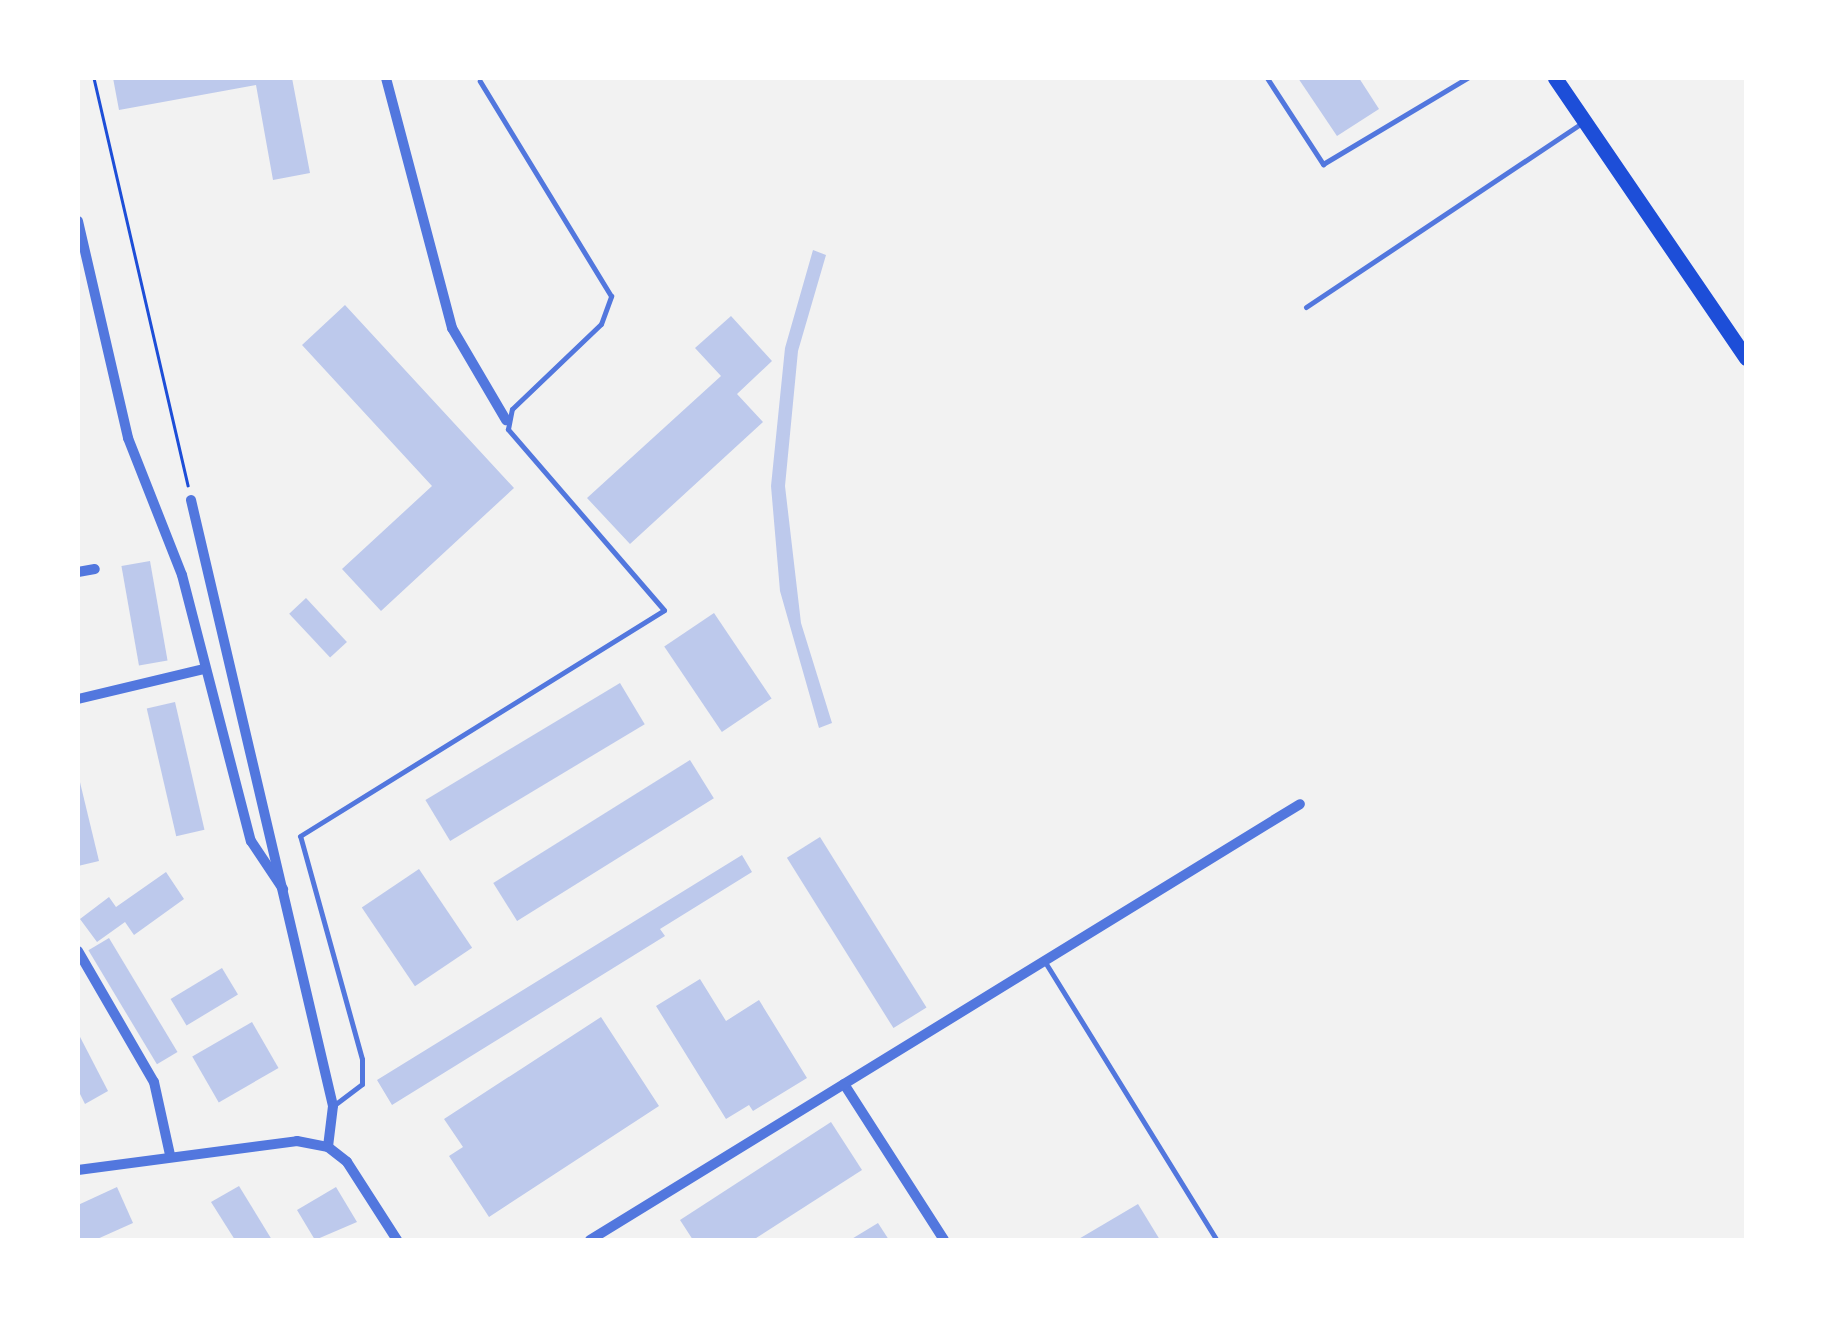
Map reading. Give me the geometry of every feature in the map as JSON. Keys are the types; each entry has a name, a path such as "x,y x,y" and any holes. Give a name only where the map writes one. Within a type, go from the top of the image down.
{"highway":[{"path":"1555,78 1741,338 1746,358"}],"street":[{"path":"386,78 452,328 506,420"},
{"path":"78,221 128,438 182,575 252,840 282,889"},
{"path":"191,500 333,1106 328,1146"},
{"path":"78,572 94,569"},
{"path":"78,699 204,668"},
{"path":"590,1240 1300,804"},
{"path":"78,951 154,1082 170,1154"},
{"path":"844,1084 944,1240"},
{"path":"78,1170 170,1154 297,1141 328,1146 347,1162 398,1240"}],"lane":[{"path":"1267,78 1323,164 1467,78"},
{"path":"333,1106 362,1084 362,1059 300,836 664,610 506,420 601,324 610,296 480,81"},
{"path":"1306,307 1585,121"},
{"path":"1044,961 1217,1240"}],"path":[{"path":"94,78 191,500"}],"building":[{"path":"113,78 292,78 310,173 273,180 256,85 119,110"},
{"path":"1298,78 1359,78 1379,109 1337,136"},
{"path":"813,250 826,255 798,351 785,486 801,623 832,723 819,728 780,591 771,486 785,348"},
{"path":"345,305 514,488 381,611 342,569 432,486 302,345"},
{"path":"731,316 772,361 737,394 763,422 630,544 587,498 721,376 695,348"},
{"path":"150,561 168,660 139,666 121,566"},
{"path":"306,598 347,642 330,658 289,614"},
{"path":"714,613 772,698 722,732 664,647"},
{"path":"620,683 645,724 450,841 425,800"},
{"path":"175,702 204,830 176,836 147,709"},
{"path":"690,760 714,798 517,921 493,883"},
{"path":"78,774 99,861 78,866"},
{"path":"820,837 927,1007 893,1028 787,858"},
{"path":"742,855 752,872 660,929 665,936 392,1105 377,1080"},
{"path":"419,869 472,948 415,986 362,908"},
{"path":"166,872 184,899 134,935 125,922 97,942 80,919 109,897 116,907"},
{"path":"109,938 178,1052 157,1064 88,950"},
{"path":"222,968 238,995 187,1025 171,999"},
{"path":"700,979 726,1021 759,1000 807,1078 753,1111 749,1105 726,1119 656,1006"},
{"path":"601,1017 659,1106 489,1217 449,1156 463,1147 444,1119"},
{"path":"252,1022 278,1068 219,1102 192,1056"},
{"path":"78,1033 108,1091 85,1104 78,1090"},
{"path":"831,1122 862,1170 753,1240 693,1240 680,1220"},
{"path":"239,1186 272,1240 235,1240 211,1202"},
{"path":"117,1187 133,1223 95,1240 78,1240 78,1205"},
{"path":"336,1187 357,1222 315,1240 297,1210"},
{"path":"1138,1204 1160,1240 1077,1240"},
{"path":"878,1223 889,1240 850,1240"}]}
